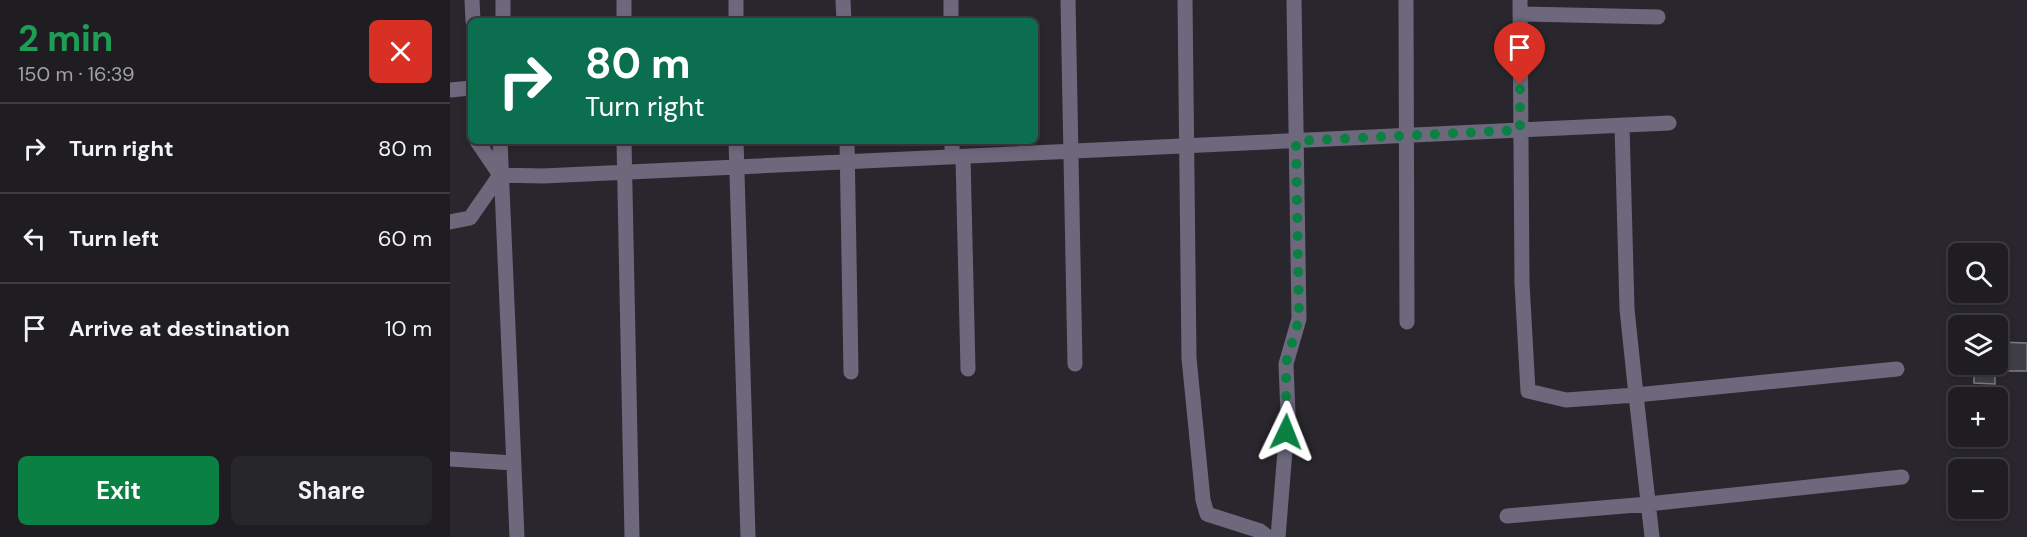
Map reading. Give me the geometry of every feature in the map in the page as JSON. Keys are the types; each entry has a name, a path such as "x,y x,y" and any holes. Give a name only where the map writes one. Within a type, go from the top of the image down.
{"street":[{"path":"472,0 473,18"},
{"path":"503,0 503,18"},
{"path":"624,0 624,18"},
{"path":"736,0 736,18"},
{"path":"843,0 844,18"},
{"path":"951,0 951,18"},
{"path":"1068,0 1075,364"},
{"path":"1185,0 1189,358 1203,500 1207,514 1233,525 1260,531 1268,537"},
{"path":"1278,537 1288,414 1286,363 1299,319 1294,0"},
{"path":"1406,0 1407,322"},
{"path":"1658,17 1520,7 1522,283 1528,391 1566,400 1897,369"},
{"path":"450,90 468,88"},
{"path":"500,175 624,172 1669,123"},
{"path":"1622,125 1627,309 1652,537"},
{"path":"479,144 500,175"},
{"path":"500,144 517,537"},
{"path":"624,144 632,537"},
{"path":"735,144 748,537"},
{"path":"847,144 851,372"},
{"path":"953,144 957,157 968,369"},
{"path":"450,222 470,218 500,175"},
{"path":"450,459 513,463"},
{"path":"1507,516 1648,504 1902,477"}],"building":[{"path":"2008,342 2027,343 2027,371 2008,371"},
{"path":"1974,375 1995,375 1995,384 1974,383"}],"route":[{"path":"1286,432 1288,414 1286,363 1299,319 1296,141 1520,130 1520,84"}]}
